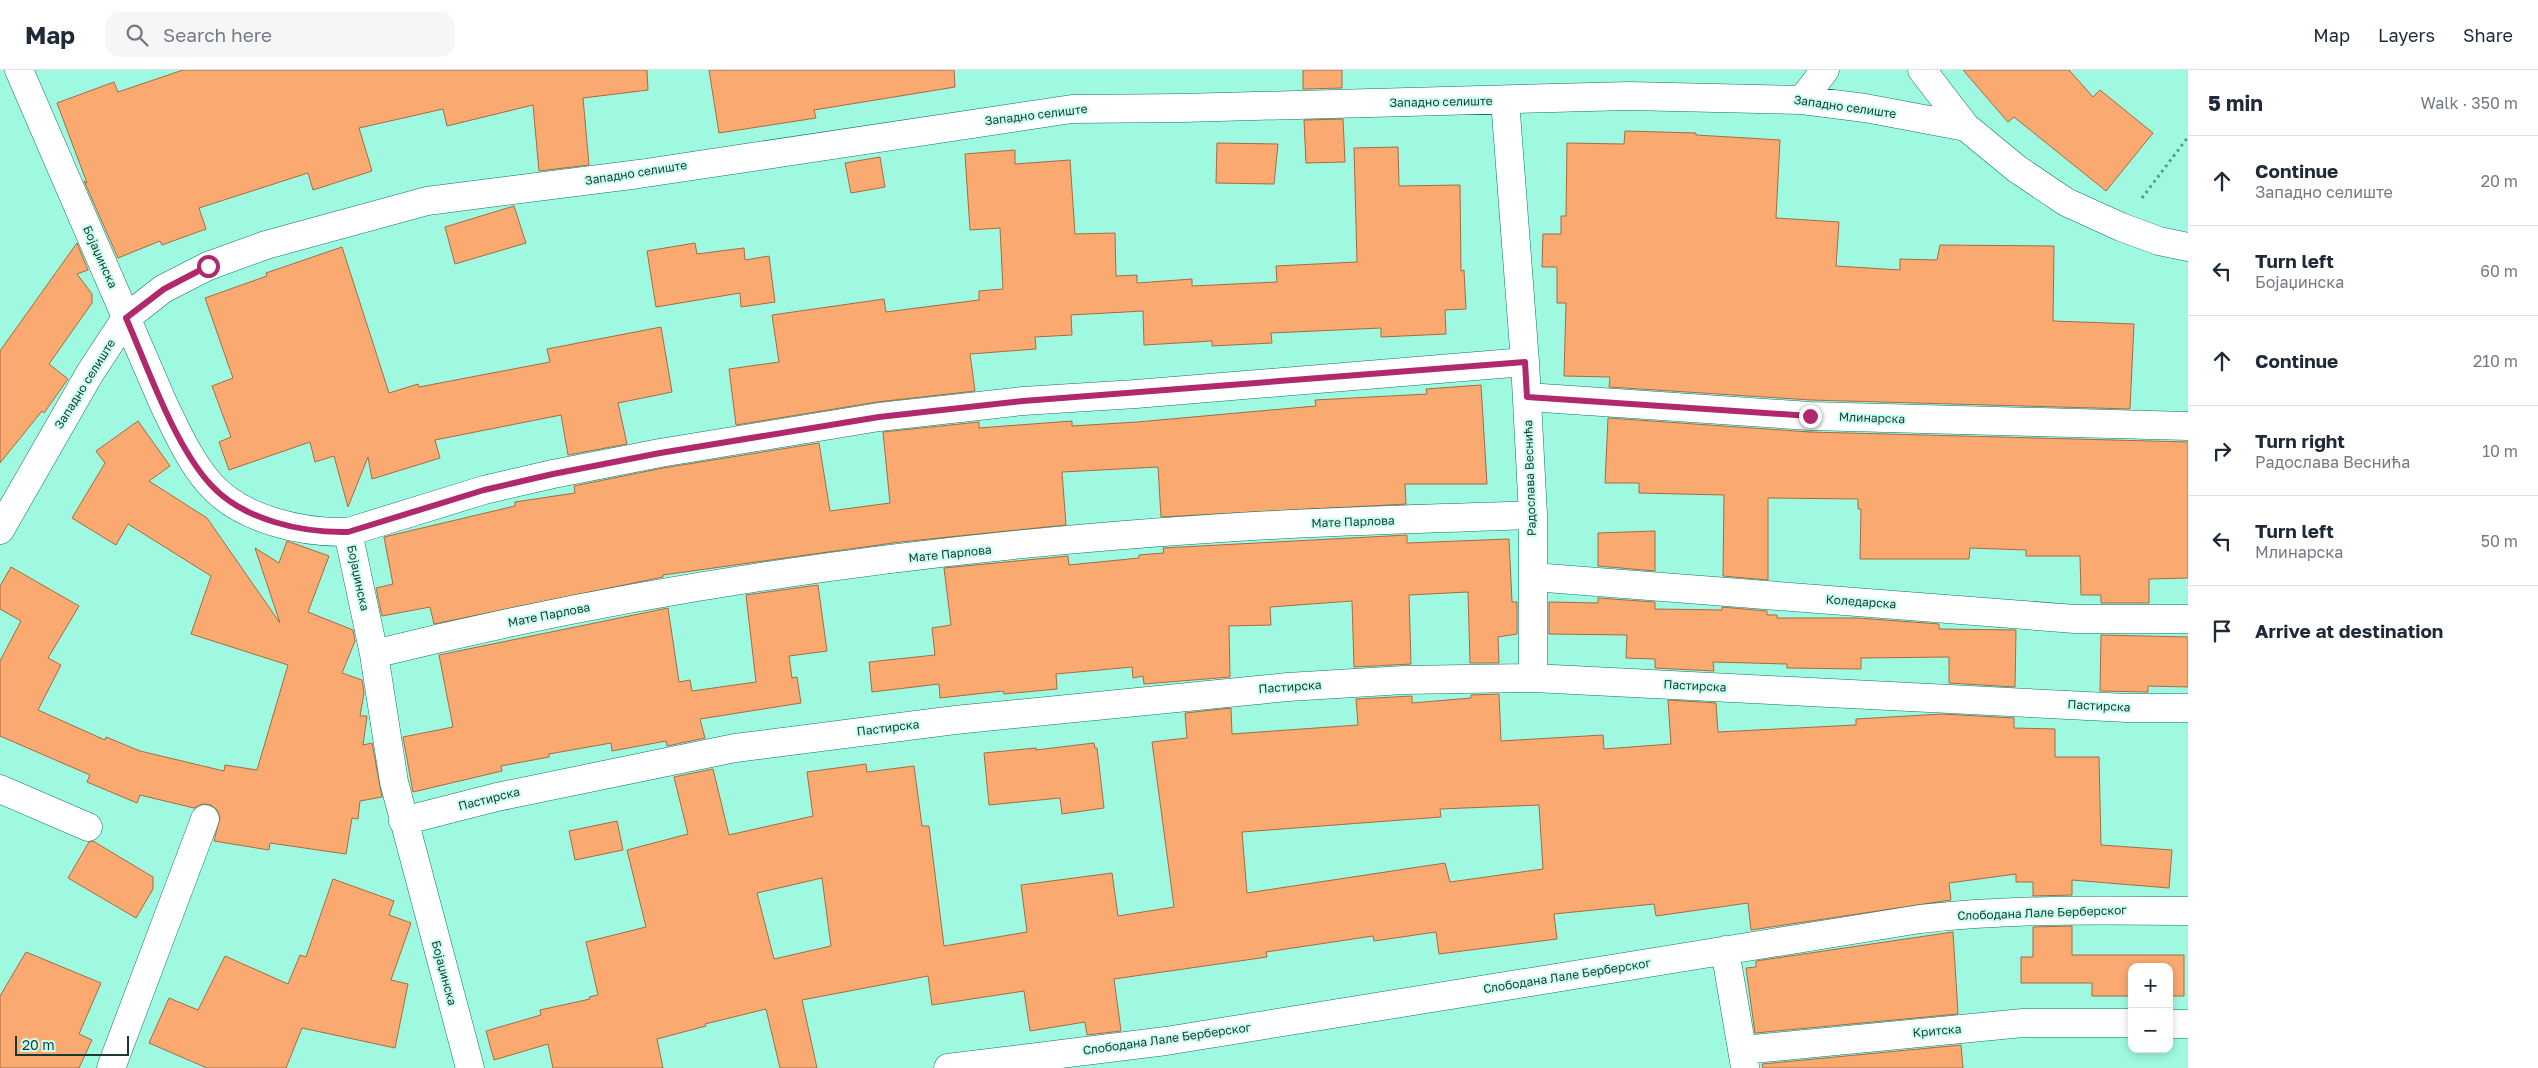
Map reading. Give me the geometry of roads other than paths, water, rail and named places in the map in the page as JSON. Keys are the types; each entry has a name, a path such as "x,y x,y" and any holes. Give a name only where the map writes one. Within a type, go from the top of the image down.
{"street":[{"name":"Бојаџинска","path":"18,70 181,441 210,485 227,499 262,516 303,528 327,532 348,532 374,654 394,782 403,822 470,1068"},
{"path":"1802,100 1825,70"},
{"path":"1922,70 1966,127"},
{"name":"Западно селиште","path":"0,530 90,373 126,318 164,289 208,266 266,245 427,201 639,174 1072,109 1688,96 1802,100 1865,108 1966,127 2017,168 2066,202 2121,227 2160,241 2188,247"},
{"name":"Радослава Веснића","path":"1505,100 1525,362 1533,515 1533,678"},
{"path":"348,532 484,490 553,474 660,453 879,417 1023,401 1146,393 1525,362"},
{"name":"Млинарска","path":"1527,397 1810,416 2188,426"},
{"name":"Мате Парлова","path":"374,654 454,634 754,578 912,558 1105,537 1223,528 1533,515"},
{"name":"Коледарска","path":"1534,577 2076,619 2188,619"},
{"name":"Пастирска","path":"403,822 497,796 735,748 955,720 1288,687 1404,680 1533,678 2127,708 2188,708"},
{"path":"0,789 88,827"},
{"path":"111,1068 205,819"},
{"name":"Слободана Лале Берберског","path":"948,1068 1166,1041 1850,929 1979,913 2098,909 2188,911"},
{"path":"1725,950 1744,1059"},
{"name":"Критска","path":"1744,1059 2023,1023 2128,1023"},
{"path":"2173,1024 2188,1024"}]}
